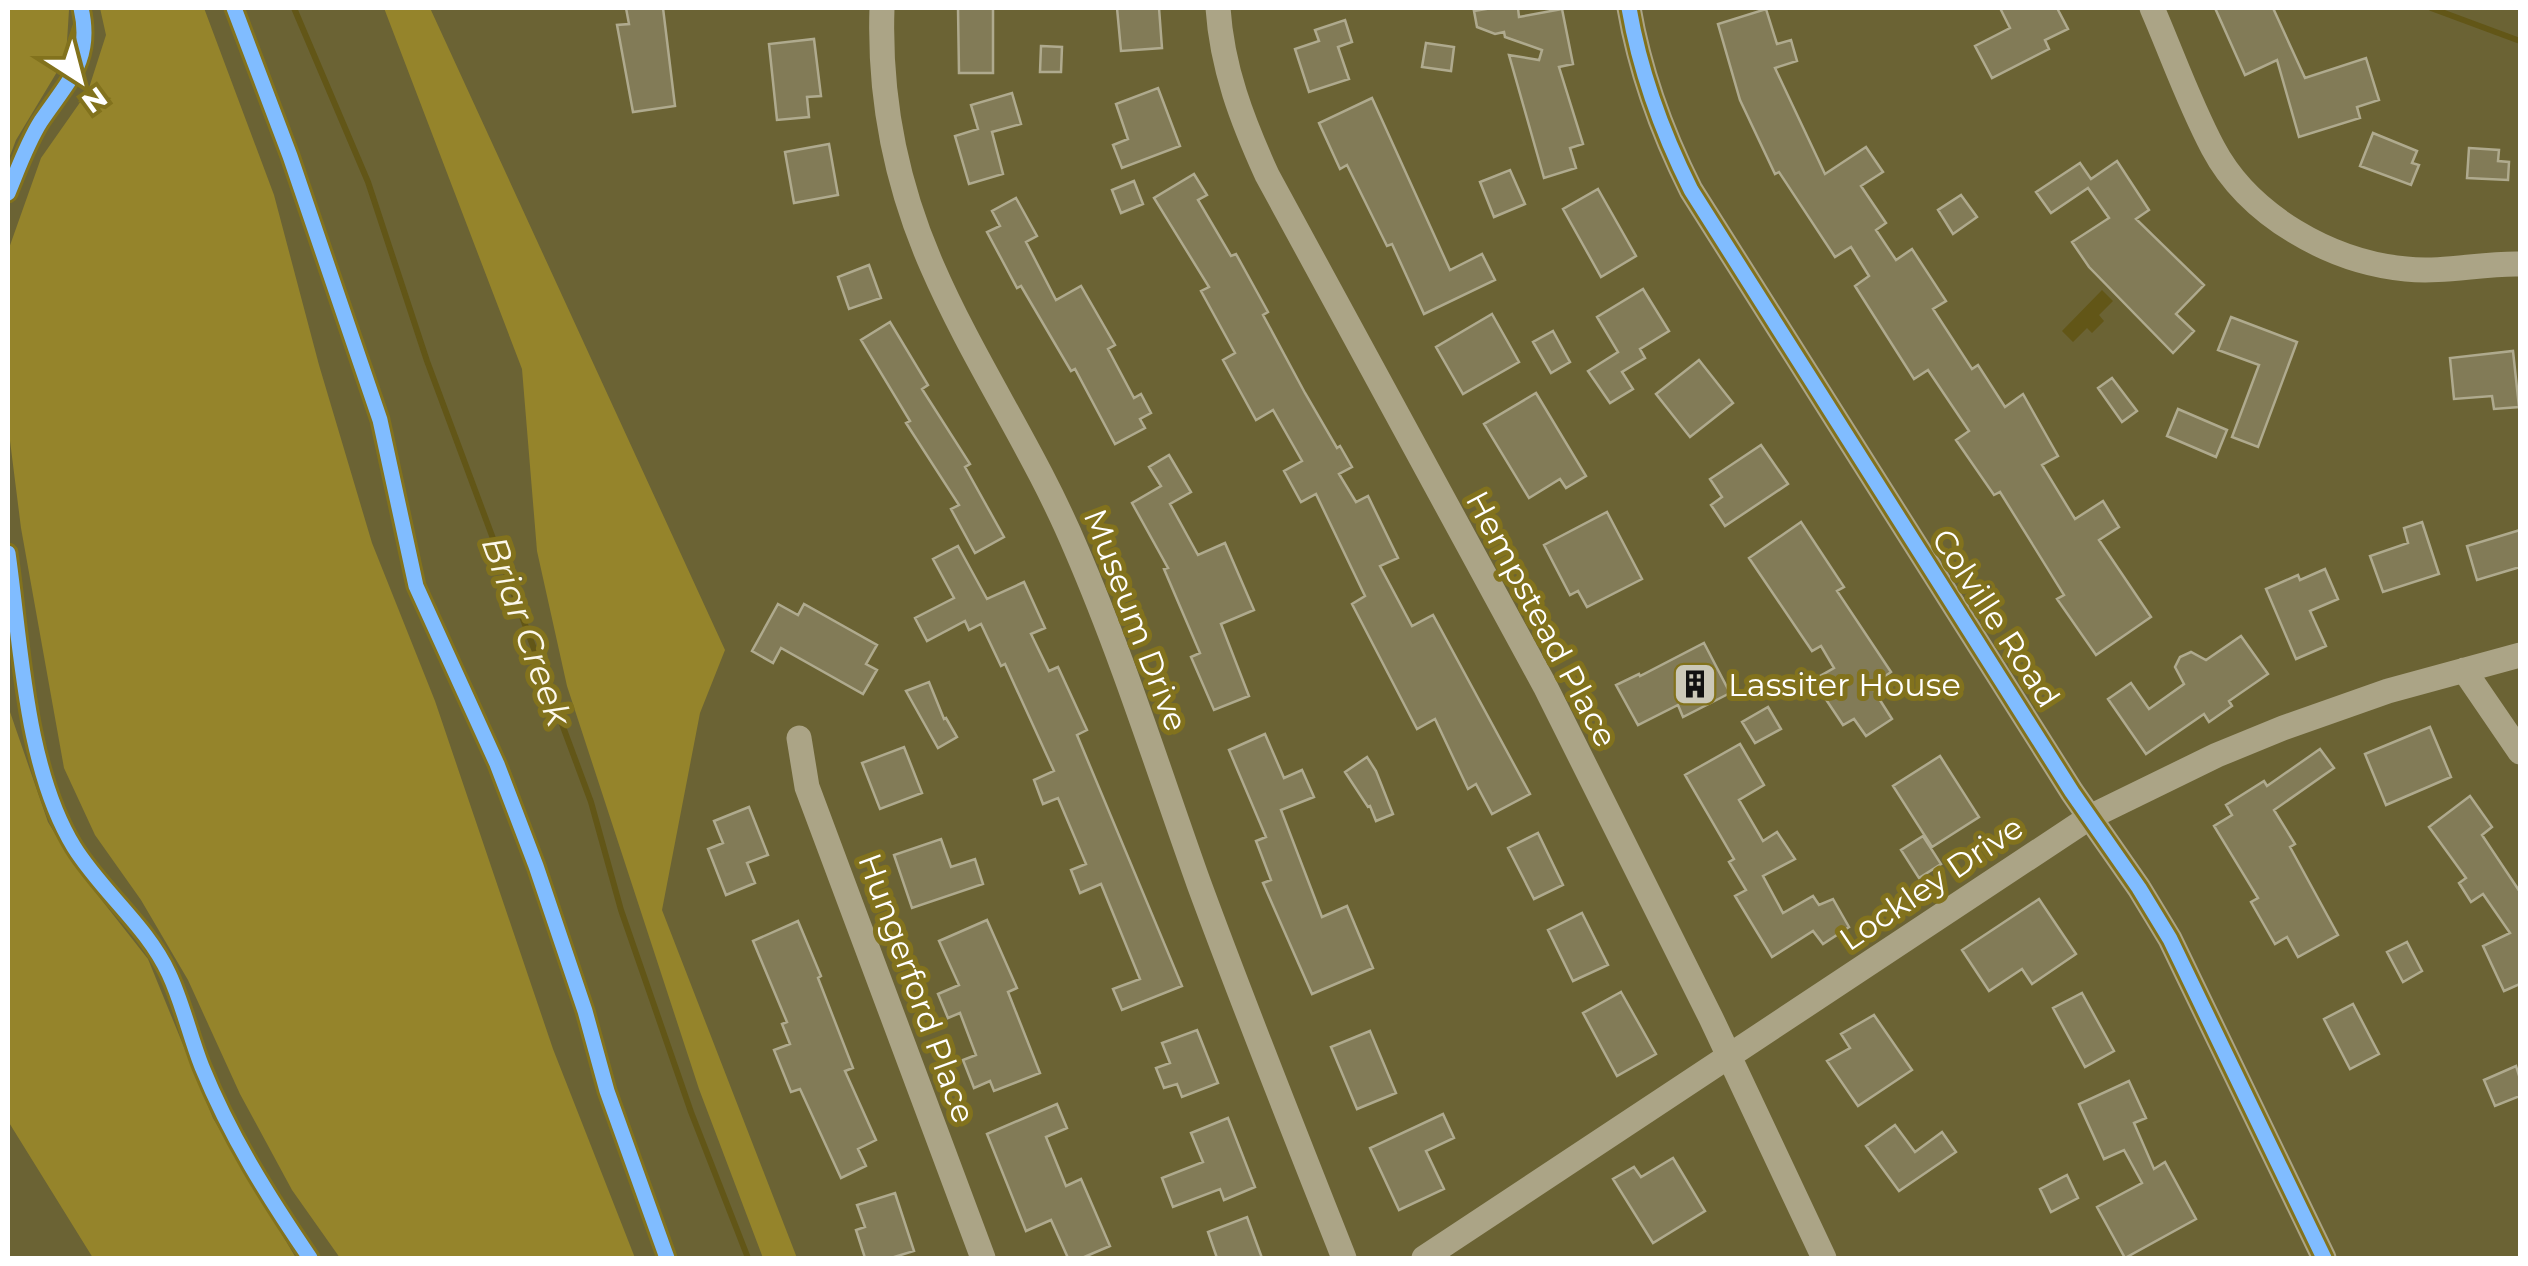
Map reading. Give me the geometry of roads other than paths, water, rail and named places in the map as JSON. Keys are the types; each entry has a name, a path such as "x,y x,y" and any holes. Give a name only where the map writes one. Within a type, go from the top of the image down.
{"street":[{"name":"Museum Drive","path":"882,8 885,96 898,169 913,219 948,300 1075,546 1112,638 1199,884 1344,1258"},
{"name":"Hempstead Place","path":"1218,8 1222,46 1238,110 1267,175 1544,686 1729,1056 1824,1258"},
{"name":"Colville Road","path":"1628,8 1649,91 1691,190 2090,817 2140,888 2183,963 2324,1258"},
{"path":"2152,8 2213,149 2236,181 2280,221 2346,256 2404,269 2520,264"},
{"name":"Lockley Drive","path":"1424,1258 2090,817 2217,754 2283,728 2388,691 2520,654"},
{"path":"2464,670 2520,752"},
{"name":"Hungerford Place","path":"798,738 808,788 983,1258"}],"waterway":[{"name":"Briar Creek","path":"294,8 368,182 427,361 591,802 621,910 691,1112 748,1258"},
{"path":"2431,8 2520,41"}],"place":[{"name":"Lassiter House","path":"1695,684"}]}
